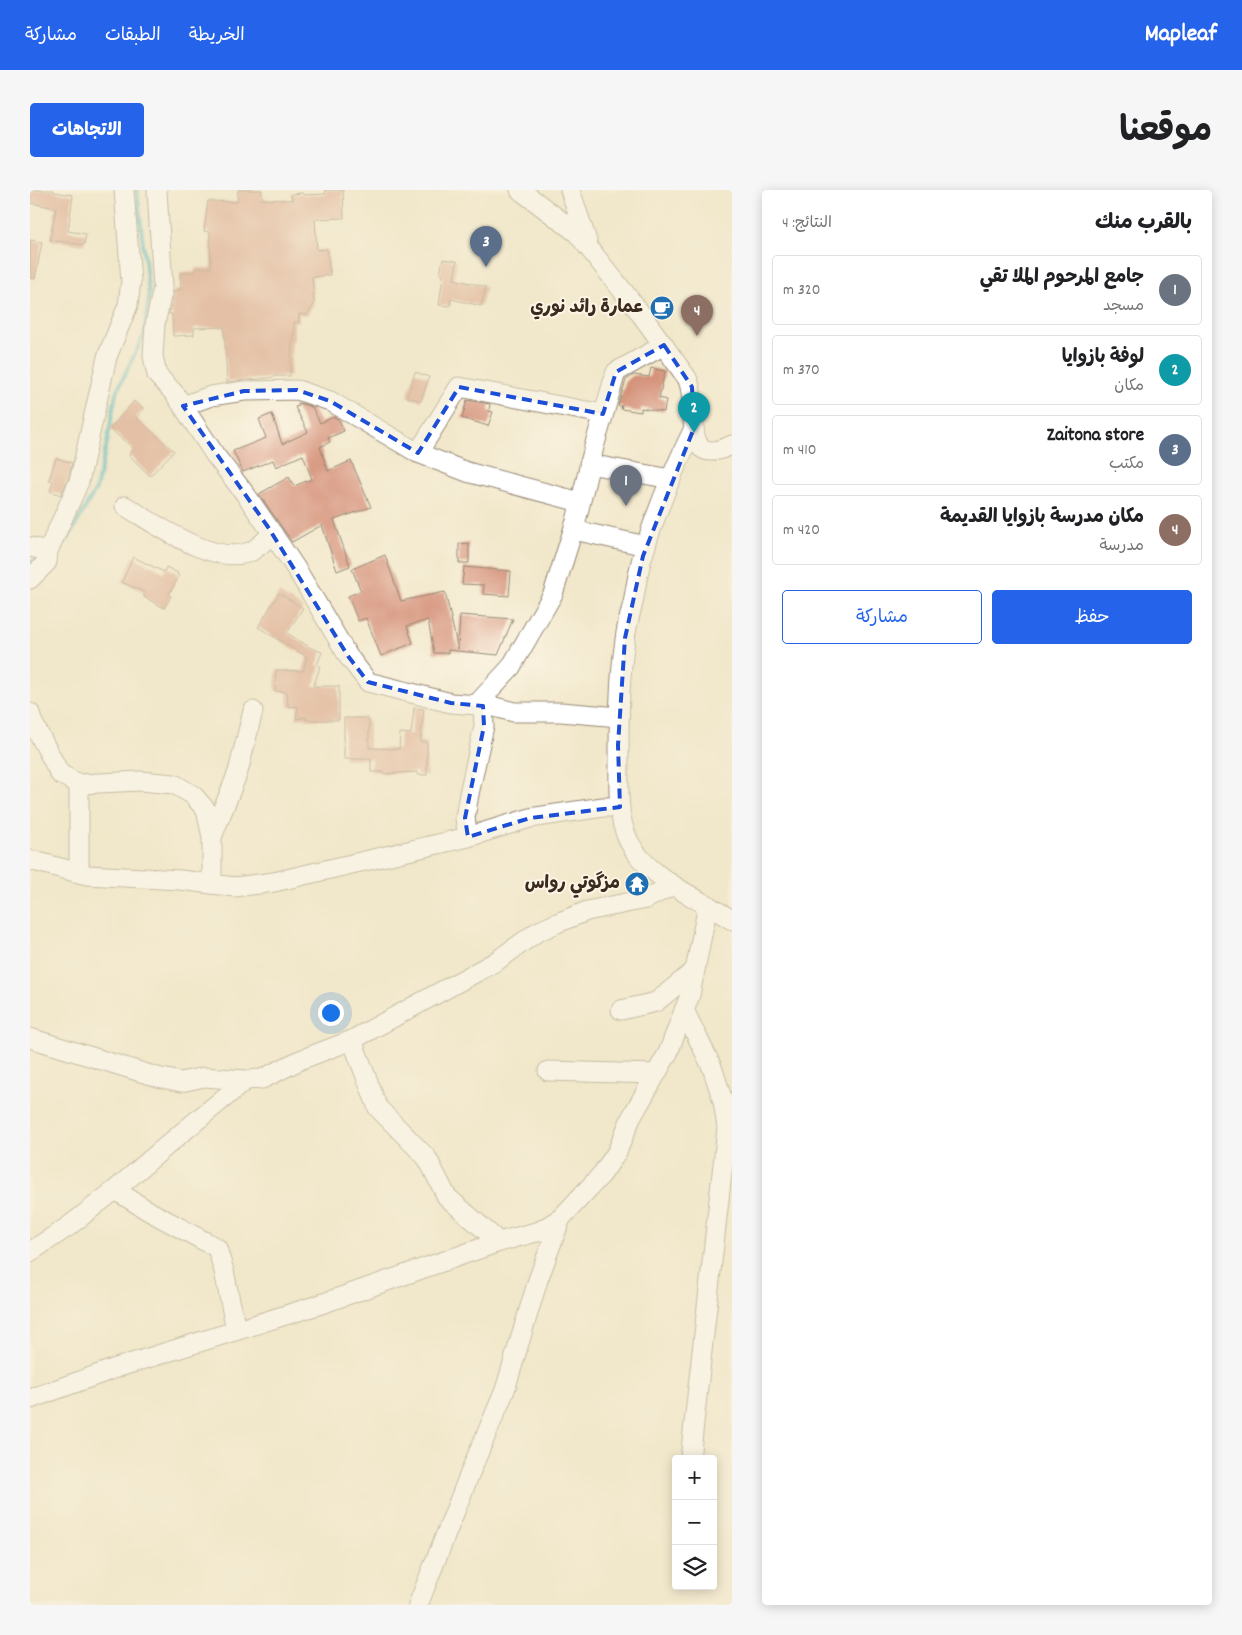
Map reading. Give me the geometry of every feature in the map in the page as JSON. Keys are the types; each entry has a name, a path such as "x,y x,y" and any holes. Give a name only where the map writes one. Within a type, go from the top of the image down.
{"street":[{"path":"30,579 47,562 39,549 79,482 106,357 128,305 131,281 124,190"},
{"path":"157,190 163,288 155,324 153,356 157,375 183,406 215,455 273,534 348,656 368,682 450,703 514,712 561,712 619,717"},
{"path":"520,190 578,233 687,378 692,387 696,443 704,451 710,452 732,445"},
{"path":"570,190 588,246"},
{"path":"468,837 465,818 484,726 480,706 510,667 553,594 574,530 589,464 616,372 664,345"},
{"path":"418,453 459,388 603,414"},
{"path":"183,406 211,396 244,391 297,390 330,401 418,453 467,472 580,502"},
{"path":"694,428 671,479 646,546 625,638 619,717 618,780 620,807 624,828 633,849 641,859 673,885 732,920"},
{"path":"589,464 671,479"},
{"path":"125,506 194,545 222,555 252,551 273,534"},
{"path":"574,530 646,546"},
{"path":"212,837 238,772 253,711"},
{"path":"30,713 32,721 60,774 79,784 140,781 174,784 193,795 206,810 212,837 212,884"},
{"path":"79,784 79,873"},
{"path":"30,860 87,875 180,880 235,887 274,882 468,837 530,818 603,807 620,807"},
{"path":"30,1038 181,1082 204,1077 246,1080 262,1079 300,1060 352,1040 496,962 537,932 586,911 646,899 673,885"},
{"path":"30,1400 116,1368 318,1305 499,1242 540,1230 561,1218 602,1174 617,1152 631,1118 668,1053 690,995 708,905"},
{"path":"621,1010 656,1002 695,970"},
{"path":"684,1010 712,1067 723,1101 727,1128 690,1455"},
{"path":"352,1040 378,1108 427,1158 447,1197 499,1242"},
{"path":"548,1072 656,1074"},
{"path":"30,1252 69,1226 115,1190 246,1080"},
{"path":"115,1190 147,1210 217,1248 224,1271 236,1330"},
{"path":"418,1605 505,1390 538,1280 561,1218"}],"highlighted area":[{"path":"664,345 692,387 694,428 643,556 625,638 618,745 620,807 530,818 468,837 465,818 484,726 483,706 451,703 368,682 348,656 268,527 183,406 244,391 297,390 330,401 418,453 459,387 603,414 616,372"}],"building":[{"path":"30,190 54,190 54,192 73,195 68,231 86,234 84,245 50,240 56,208 30,203"},
{"path":"238,190 262,190 262,199 292,200 291,194 326,194 325,190 343,190 344,218 315,219 317,250 327,249 330,275 312,277 314,304 307,315 299,314 299,322 294,322 290,376 227,382 224,327 194,328 194,335 173,336 172,314 169,314 174,291 181,289 180,273 194,272 196,268 211,268 210,232 204,231 208,201 237,202"},
{"path":"30,240 42,242 35,279 30,278"},
{"path":"443,259 457,261 454,279 486,287 481,306 451,299 450,306 439,305 443,275 440,274"},
{"path":"651,368 665,371 659,398 666,400 664,412 641,408 641,412 621,409 622,406 618,406 626,380 634,375 649,377"},
{"path":"415,372 429,377 421,401 407,397"},
{"path":"467,400 490,404 489,411 493,412 488,426 462,418"},
{"path":"134,401 144,409 136,418 174,451 150,476 129,455 134,449 110,429"},
{"path":"298,403 312,407 320,423 334,417 339,420 344,431 328,438 330,442 320,447 328,471 351,461 371,507 334,520 350,566 337,571 322,525 292,542 259,494 289,477 294,486 312,479 303,455 276,467 273,460 243,472 233,451 266,438 259,419 272,414 282,444 308,432 295,407 299,406"},
{"path":"56,458 72,463 61,495 50,491 53,481 49,480"},
{"path":"469,543 469,563 459,563 459,544"},
{"path":"385,555 401,601 445,592 458,649 460,615 513,619 498,655 448,650 448,653 434,653 428,620 407,626 413,643 381,656 366,618 358,621 348,596 361,591 352,569"},
{"path":"133,557 164,572 166,567 178,573 179,576 169,594 171,596 164,608 144,597 144,592 122,582"},
{"path":"464,567 511,571 509,596 483,594 484,585 462,584"},
{"path":"279,593 303,608 287,633 311,648 322,652 317,665 320,666 313,686 339,686 339,720 306,720 306,717 296,719 298,706 288,707 287,692 275,691 276,670 303,671 307,657 258,627"},
{"path":"414,708 424,709 420,742 427,742 427,775 417,775 417,772 383,774 383,772 371,772 371,759 344,759 344,718 367,718 369,722 369,748 399,749 400,733 411,734"}],"waterway":[{"path":"59,544 67,540 96,489 116,393 144,335 149,296 137,190"},
{"path":"30,563 41,556"}],"place":[{"name":"Zaitona store","path":"486,267"},
{"name":"عمارة رائد نوري","path":"662,308"},
{"name":"مكان مدرسة بازوايا القديمة","path":"697,336"},
{"name":"لوفة بازوايا","path":"694,433"},
{"name":"جامع المرحوم الملا تقي","path":"626,506"},
{"name":"مزگوتي رواس","path":"637,884"}]}
